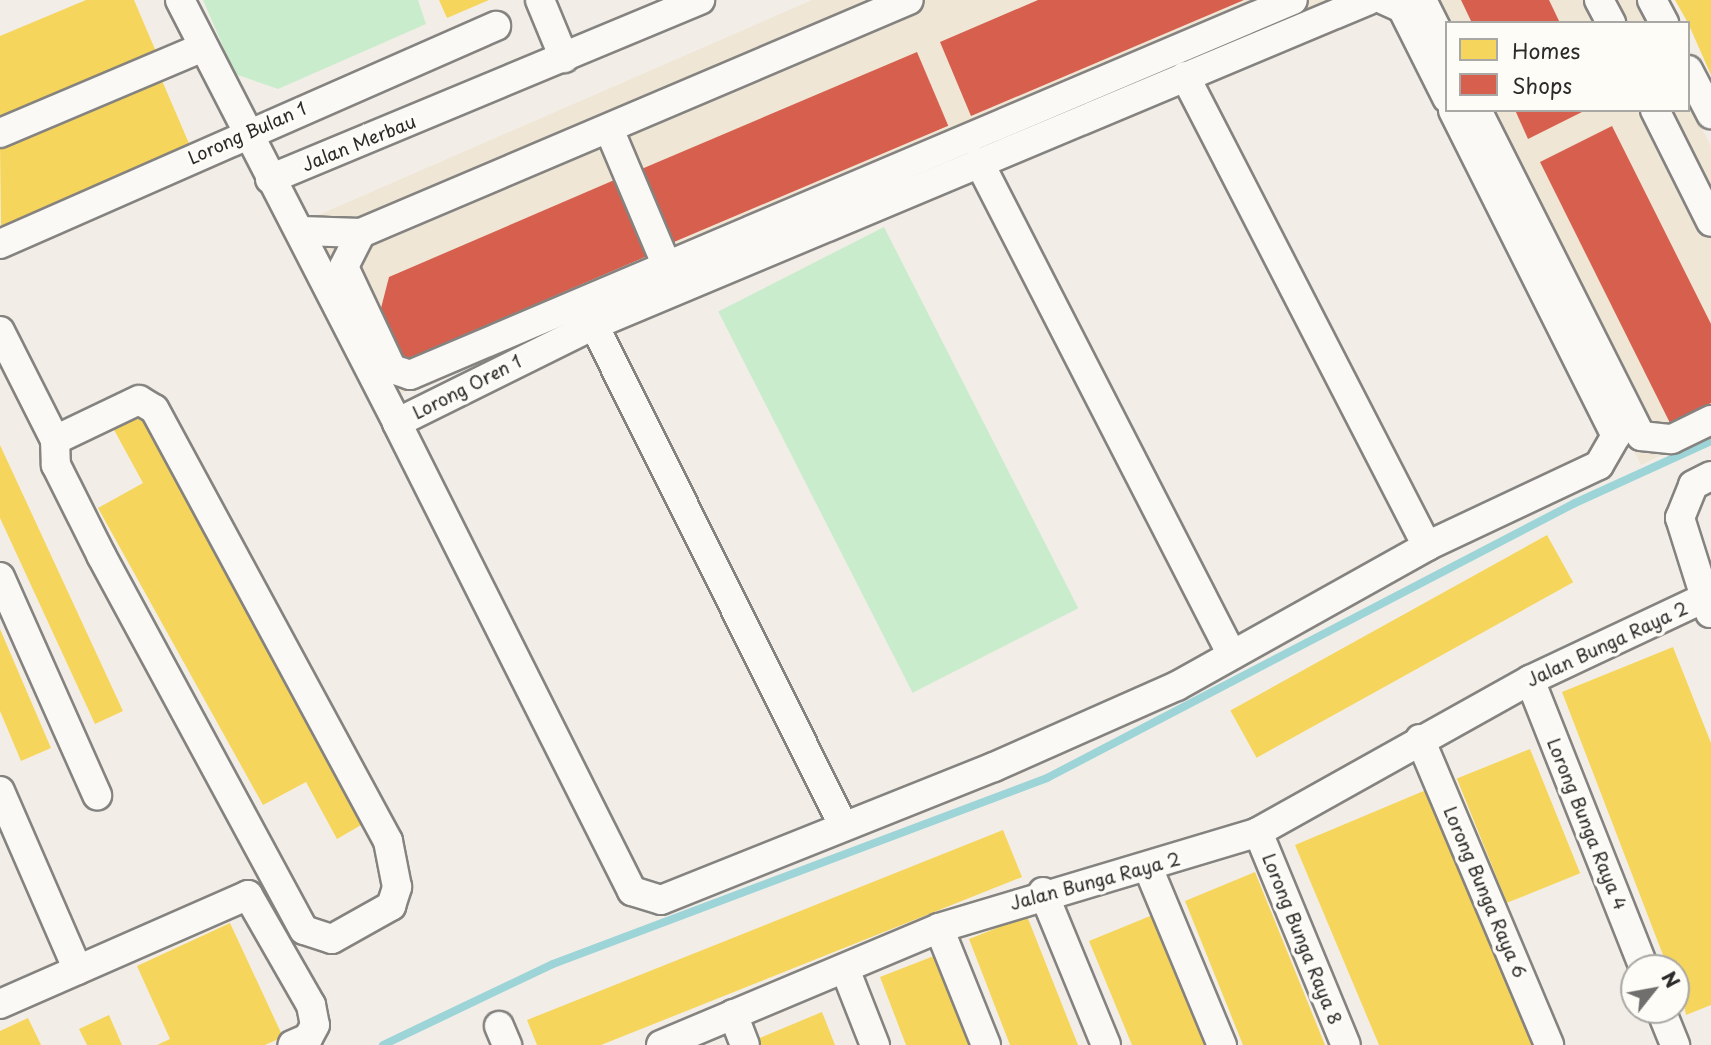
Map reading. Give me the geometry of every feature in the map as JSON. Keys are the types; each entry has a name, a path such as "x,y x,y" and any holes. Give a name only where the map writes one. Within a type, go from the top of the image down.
{"street":[{"path":"180,0 244,134 302,231 397,423"},
{"path":"540,0 564,58"},
{"name":"Jalan Merbau","path":"270,179 700,0"},
{"path":"302,231 361,233 610,129 877,6 909,0"},
{"name":"Lorong Oren 1","path":"843,825 662,900 632,891 397,423 594,325 1369,0"},
{"path":"1384,0 1402,8 1445,94"},
{"path":"1422,0 1445,46"},
{"path":"1600,0 1610,21"},
{"path":"1652,0 1663,21"},
{"path":"361,233 344,267 401,375 668,269 1288,1"},
{"name":"Lorong Bulan 1","path":"0,244 244,134 496,26"},
{"path":"0,133 201,48"},
{"path":"1690,74 1711,114"},
{"path":"1185,76 1427,546"},
{"path":"594,325 843,825 994,768 1232,655 1427,546 1598,465 1616,436 1454,112"},
{"path":"1478,112 1641,436 1672,439 1711,420"},
{"path":"1656,112 1711,222"},
{"path":"610,129 668,269"},
{"path":"979,162 1232,655"},
{"path":"0,331 55,440 56,465 101,555 304,930 332,939 391,906 397,887 387,841 154,409 139,400 55,440"},
{"path":"1708,607 1680,518 1693,485 1711,476"},
{"path":"0,577 97,795"},
{"name":"Jalan Bunga Raya 2","path":"661,1045 845,970 939,928 1043,892 1149,870 1258,832 1420,739 1531,680 1708,607"},
{"name":"Lorong Bunga Raya 4","path":"1531,680 1639,954"},
{"name":"Lorong Bunga Raya 6","path":"1420,739 1549,1045"},
{"path":"0,791 78,970"},
{"name":"Lorong Bunga Raya 8","path":"1258,832 1346,1045"},
{"path":"1149,870 1222,1045"},
{"path":"1043,892 1106,1045"},
{"path":"0,1004 248,895 311,1005 315,1025 308,1038 292,1045"},
{"path":"939,928 986,1045"},
{"path":"845,970 875,1045"},
{"path":"733,1014 745,1045"},
{"path":"1667,1024 1675,1045"}],"shaded area":[{"path":"812,0 1335,0 390,398 307,220"},
{"path":"1404,0 1636,0 1647,21 1445,21 1445,79"},
{"path":"1690,106 1711,146 1711,431 1641,465 1461,112 1690,112"}],"green space":[{"path":"203,0 418,0 426,24 278,89 235,74"},
{"path":"884,227 1078,608 913,693 718,311"}],"building: Homes":[{"path":"86,0 134,0 157,54 0,121 0,36"},
{"path":"439,0 489,0 447,18"},
{"path":"1675,0 1711,0 1711,75 1690,28 1690,21 1687,21"},
{"path":"160,76 191,148 1,228 0,144"},
{"path":"141,412 368,821 337,839 306,782 263,805 98,508 143,483 113,428"},
{"path":"0,445 123,711 95,724 0,518"},
{"path":"1547,535 1573,582 1257,758 1230,711"},
{"path":"0,629 51,748 21,761 0,711"},
{"path":"1673,647 1711,743 1711,1005 1690,1013 1690,954 1663,954 1562,692"},
{"path":"1530,749 1580,873 1507,903 1457,779"},
{"path":"1426,790 1532,1045 1379,1045 1295,845"},
{"path":"1003,830 1022,877 601,1045 537,1045 527,1020"},
{"path":"1255,872 1325,1045 1243,1045 1185,901"},
{"path":"1160,912 1215,1045 1132,1045 1089,941"},
{"path":"1027,916 1078,1045 1010,1045 969,939"},
{"path":"230,923 283,1037 265,1045 157,1045 170,1039 137,966"},
{"path":"939,954 974,1045 906,1045 880,977"},
{"path":"822,1012 835,1045 752,1045 750,1042"},
{"path":"109,1015 122,1045 87,1045 79,1029"},
{"path":"28,1018 41,1045 0,1045 0,1031"}],"building: Shops":[{"path":"1038,0 1244,0 971,116 940,42"},
{"path":"1461,0 1549,0 1559,21 1471,21"},
{"path":"917,52 948,126 674,242 643,168"},
{"path":"1516,112 1582,112 1528,139"},
{"path":"1612,126 1711,324 1711,403 1670,423 1540,162"},
{"path":"619,178 652,254 401,362 380,312 389,277"}],"waterway":[{"path":"383,1045 553,964 1047,778 1575,503 1711,441"}]}
